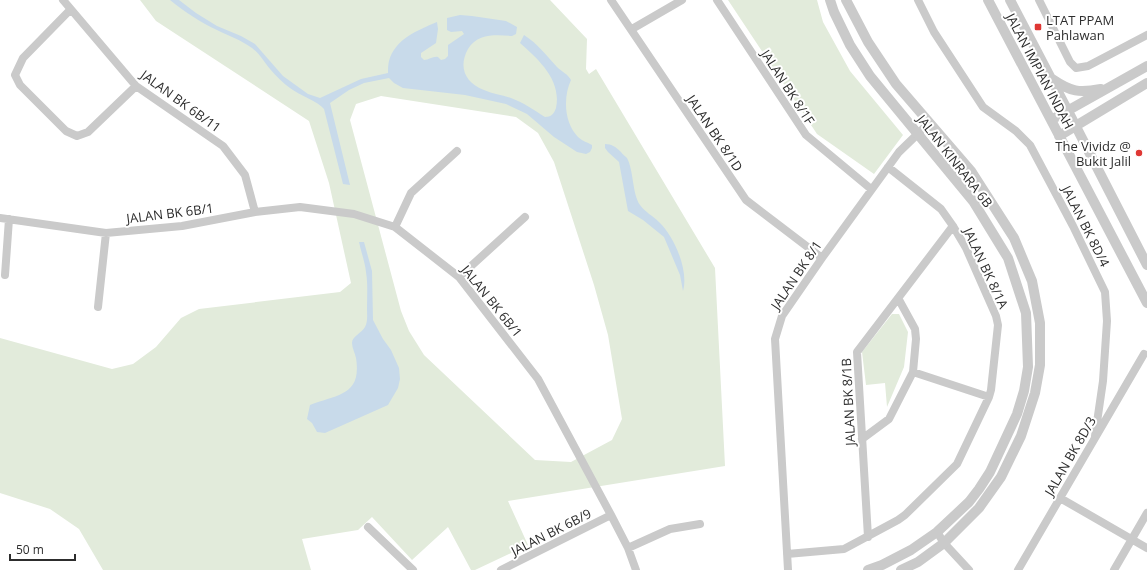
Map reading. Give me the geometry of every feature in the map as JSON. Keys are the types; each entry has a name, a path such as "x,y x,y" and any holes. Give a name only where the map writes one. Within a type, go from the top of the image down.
{"street":[{"name":"JALAN BK 6B/11","path":"63,0 136,86 223,146 245,175 255,212"},
{"name":"JALAN BK 8/1D","path":"611,0 746,200 822,258"},
{"path":"632,29 682,0"},
{"name":"JALAN BK 8/1F","path":"717,0 806,135 872,189"},
{"name":"JALAN KINRARA 6B","path":"830,0 834,12 850,45 870,76 973,201 1008,258 1026,313 1028,367 1024,391 1017,414 990,472 968,502 937,532 911,550 882,565 868,570"},
{"name":"JALAN KINRARA 6B","path":"846,0 868,42 892,78 971,171 1014,238 1032,281 1040,323 1040,365 1035,393 1018,441 1001,477 990,494 969,519 944,543 918,562 901,570"},
{"name":"JALAN BK 8D/4","path":"918,0 934,32 983,107 1016,131 1030,145 1074,226 1105,292 1107,320 1103,381 1096,436"},
{"name":"JALAN IMPIAN INDAH","path":"988,0 1147,303"},
{"name":"JALAN IMPIAN INDAH","path":"1010,0 1147,265"},
{"path":"1039,0 1070,62 1076,68 1088,66 1147,35"},
{"path":"70,10 22,58 15,75 20,85 66,131 77,136 88,132 136,86"},
{"path":"1051,120 1147,66"},
{"path":"1051,78 1063,87 1080,92 1110,87"},
{"path":"1059,136 1147,83"},
{"name":"JALAN BK 8/1","path":"788,570 775,339 782,316 899,152 929,123"},
{"path":"395,227 412,194 457,151"},
{"name":"JALAN BK 8/1A","path":"787,554 844,549 898,520 957,464 991,390 998,325 996,316 966,248 941,209 888,167"},
{"name":"JALAN BK 6B/1","path":"0,218 106,233 182,226 255,212 300,207 354,214 395,227 459,277 538,378 628,548 636,570"},
{"path":"459,277 525,217"},
{"path":"4,275 9,219"},
{"name":"JALAN BK 8/1B","path":"868,537 857,352 953,226"},
{"path":"98,307 106,233"},
{"path":"862,439 890,419 912,372 916,338 914,329 898,298"},
{"name":"JALAN BK 8D/3","path":"1018,570 1144,354"},
{"path":"912,372 989,397"},
{"path":"1060,498 1147,548"},
{"path":"1114,570 1147,512"},
{"name":"JALAN BK 6B/9","path":"501,570 611,515"},
{"path":"628,548 670,529 700,524"},
{"path":"368,527 413,570"},
{"path":"937,532 944,543 969,570"}],"green space":[{"path":"140,0 550,0 587,39 586,69 589,74 596,69 715,268 725,466 508,501 528,545 475,570 471,570 448,527 412,560 372,517 358,530 302,539 311,570 103,570 79,529 50,509 0,493 0,338 112,369 133,364 156,347 181,318 199,309 340,292 351,283 329,183 309,121 156,21","holes":["381,96 516,117 538,133 554,162 594,285 608,335 622,419 612,440 571,462 535,460 424,355 409,331 401,311 350,120 356,104"]},
{"path":"728,0 817,0 823,22 850,71 903,135 874,174 817,134"},
{"path":"892,314 899,314 908,332 904,367 887,407 885,383 866,385 862,352"}],"water":[{"path":"170,0 179,0 217,26 241,36 255,44 283,76 308,94 320,98 361,79 388,73 389,61 396,47 408,36 422,28 437,22 438,29 436,43 421,53 421,57 424,60 438,57 441,60 448,56 448,45 464,34 462,31 451,32 447,30 447,18 460,15 506,21 517,27 516,34 512,36 488,36 477,40 468,49 465,56 464,68 468,79 477,87 491,93 516,100 545,117 552,115 556,108 557,98 552,79 541,63 520,43 524,35 538,46 557,67 570,78 571,80 568,87 566,110 570,125 573,131 580,138 592,145 592,148 590,152 586,154 577,152 554,137 527,114 506,104 465,95 403,88 389,78 364,83 349,90 330,103 350,185 343,184 324,109 318,103 294,91 285,84 272,72 260,55 252,48 187,13"},
{"path":"605,144 616,147 627,158 631,169 637,200 644,210 665,228 675,244 684,273 683,291 680,275 664,237 643,220 628,211 619,162 608,152 605,148"},
{"path":"359,242 364,242 372,271 373,320 383,339 391,350 399,368 400,379 398,388 388,405 325,433 317,432 312,423 307,419 310,405 345,392 351,387 355,380 357,370 352,341 355,336 362,331 367,323 367,277"}],"place":[{"name":"LTAT PPAM Pahlawan","path":"1038,27"},
{"name":"The Vividz @ Bukit Jalil","path":"1139,153"}]}
